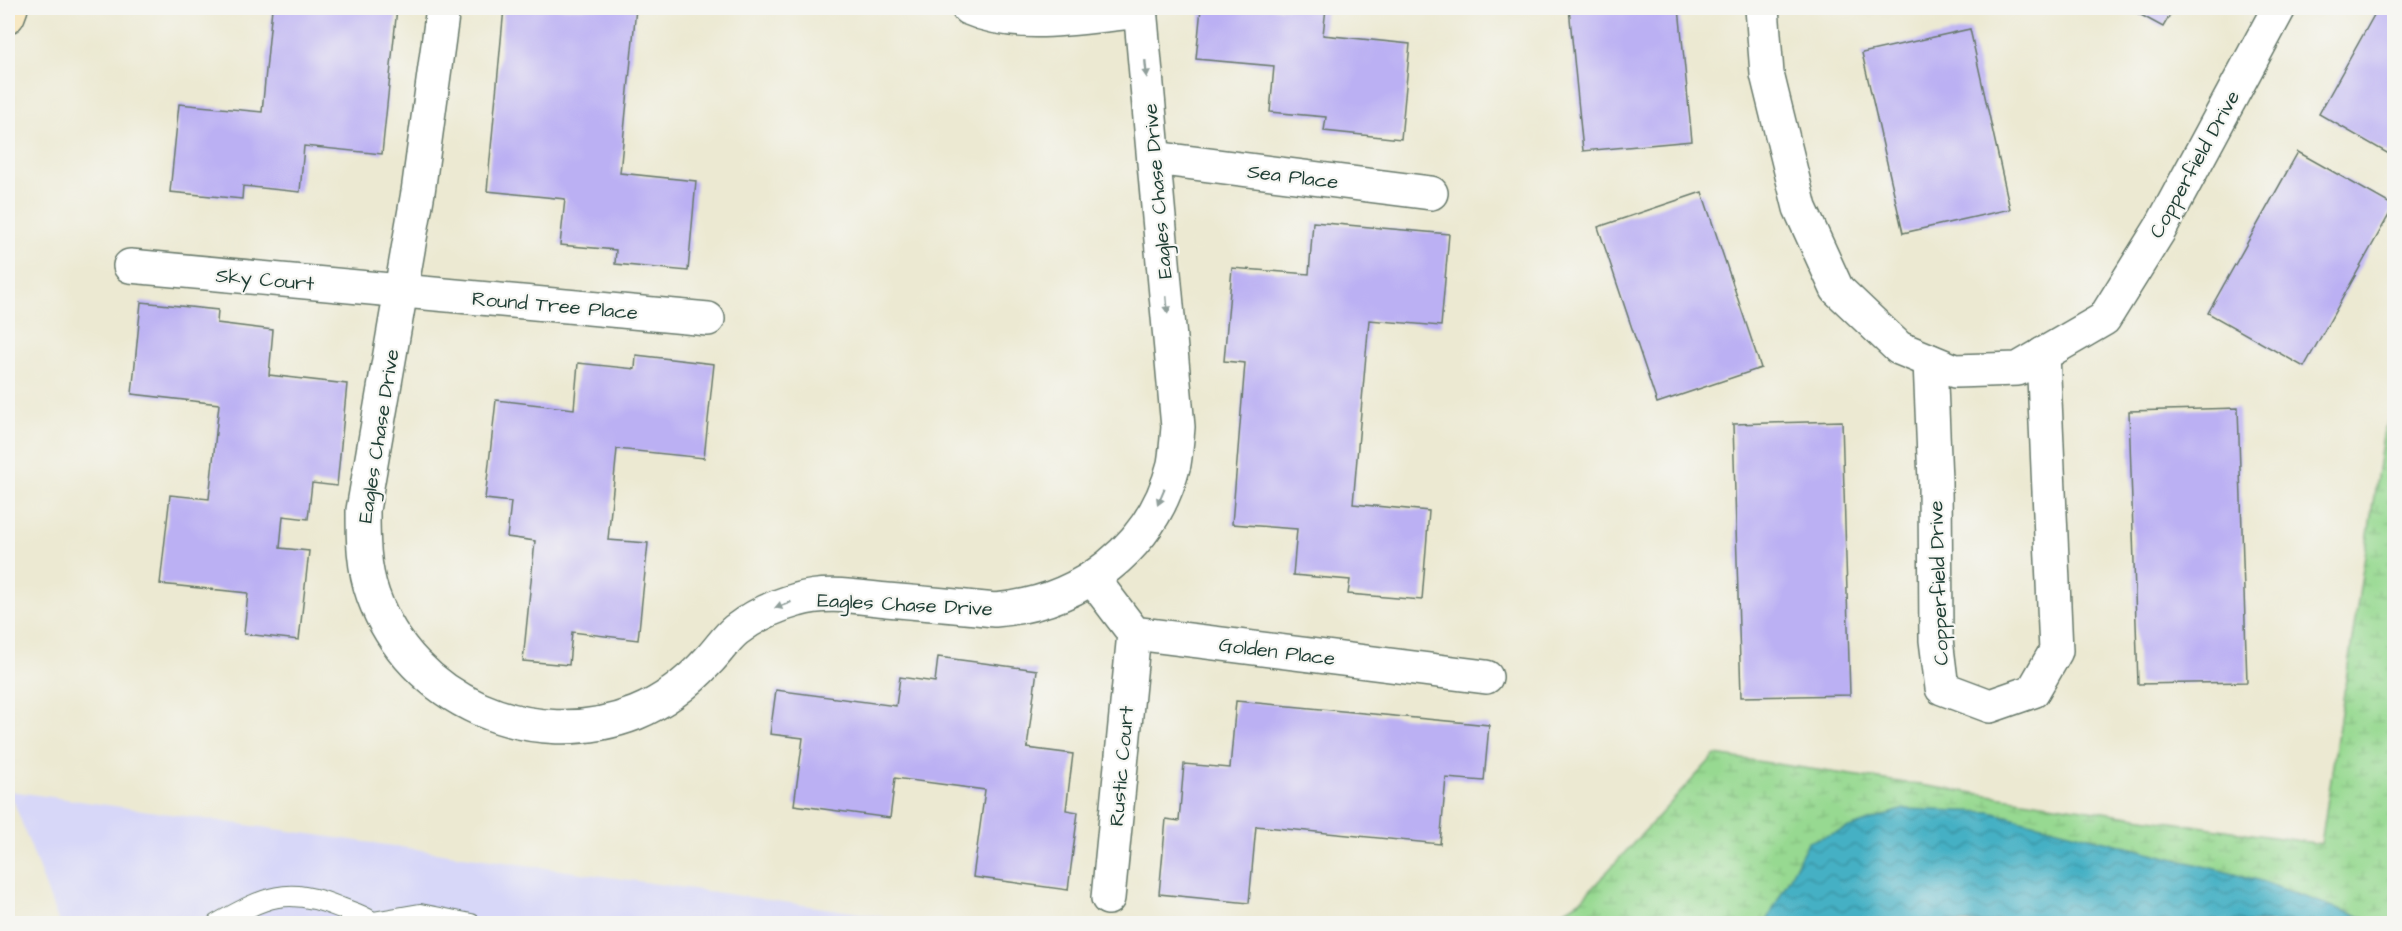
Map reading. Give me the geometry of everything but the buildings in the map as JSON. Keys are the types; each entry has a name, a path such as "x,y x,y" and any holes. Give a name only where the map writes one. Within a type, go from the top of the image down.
{"main road":[{"path":"8,16 11,8"}],"street":[{"name":"Eagles Chase Drive","path":"443,8 418,192 363,510 363,551 373,594 392,635 415,665 446,692 479,711 519,724 560,728 597,724 637,712 673,692 707,663 735,631 766,610 799,599 830,595 995,610 1054,599 1093,579 1138,537 1161,501 1174,464 1178,428 1141,9 1041,21 1004,19 968,8"},
{"name":"Copperfield Drive","path":"1762,8 1767,74 1800,208 1837,289 1899,348 1955,371 2018,369 2104,319 2160,229 2279,8"},
{"name":"Sea Place","path":"1154,158 1431,193"},
{"name":"Sky Court","path":"129,266 401,291"},
{"name":"Round Tree Place","path":"401,291 708,319"},
{"name":"Copperfield Drive","path":"1930,361 1935,480 1936,640 1942,688 1990,706 2033,691 2056,651 2043,354"},
{"path":"1093,579 1134,633"},
{"name":"Golden Place","path":"1134,633 1486,677"},
{"name":"Rustic Court","path":"1108,898 1134,633"}],"lane":[{"path":"218,924 258,901 290,894 319,899 374,923 420,914 471,924"}],"shaded area":[{"path":"10,791 929,923 59,923"}],"green space":[{"path":"2394,413 2394,923 1542,924 1580,901 1715,755 2321,844 2384,430"}],"water":[{"path":"1904,809 1990,812 2258,880 2378,923 1766,923 1808,842"}]}
